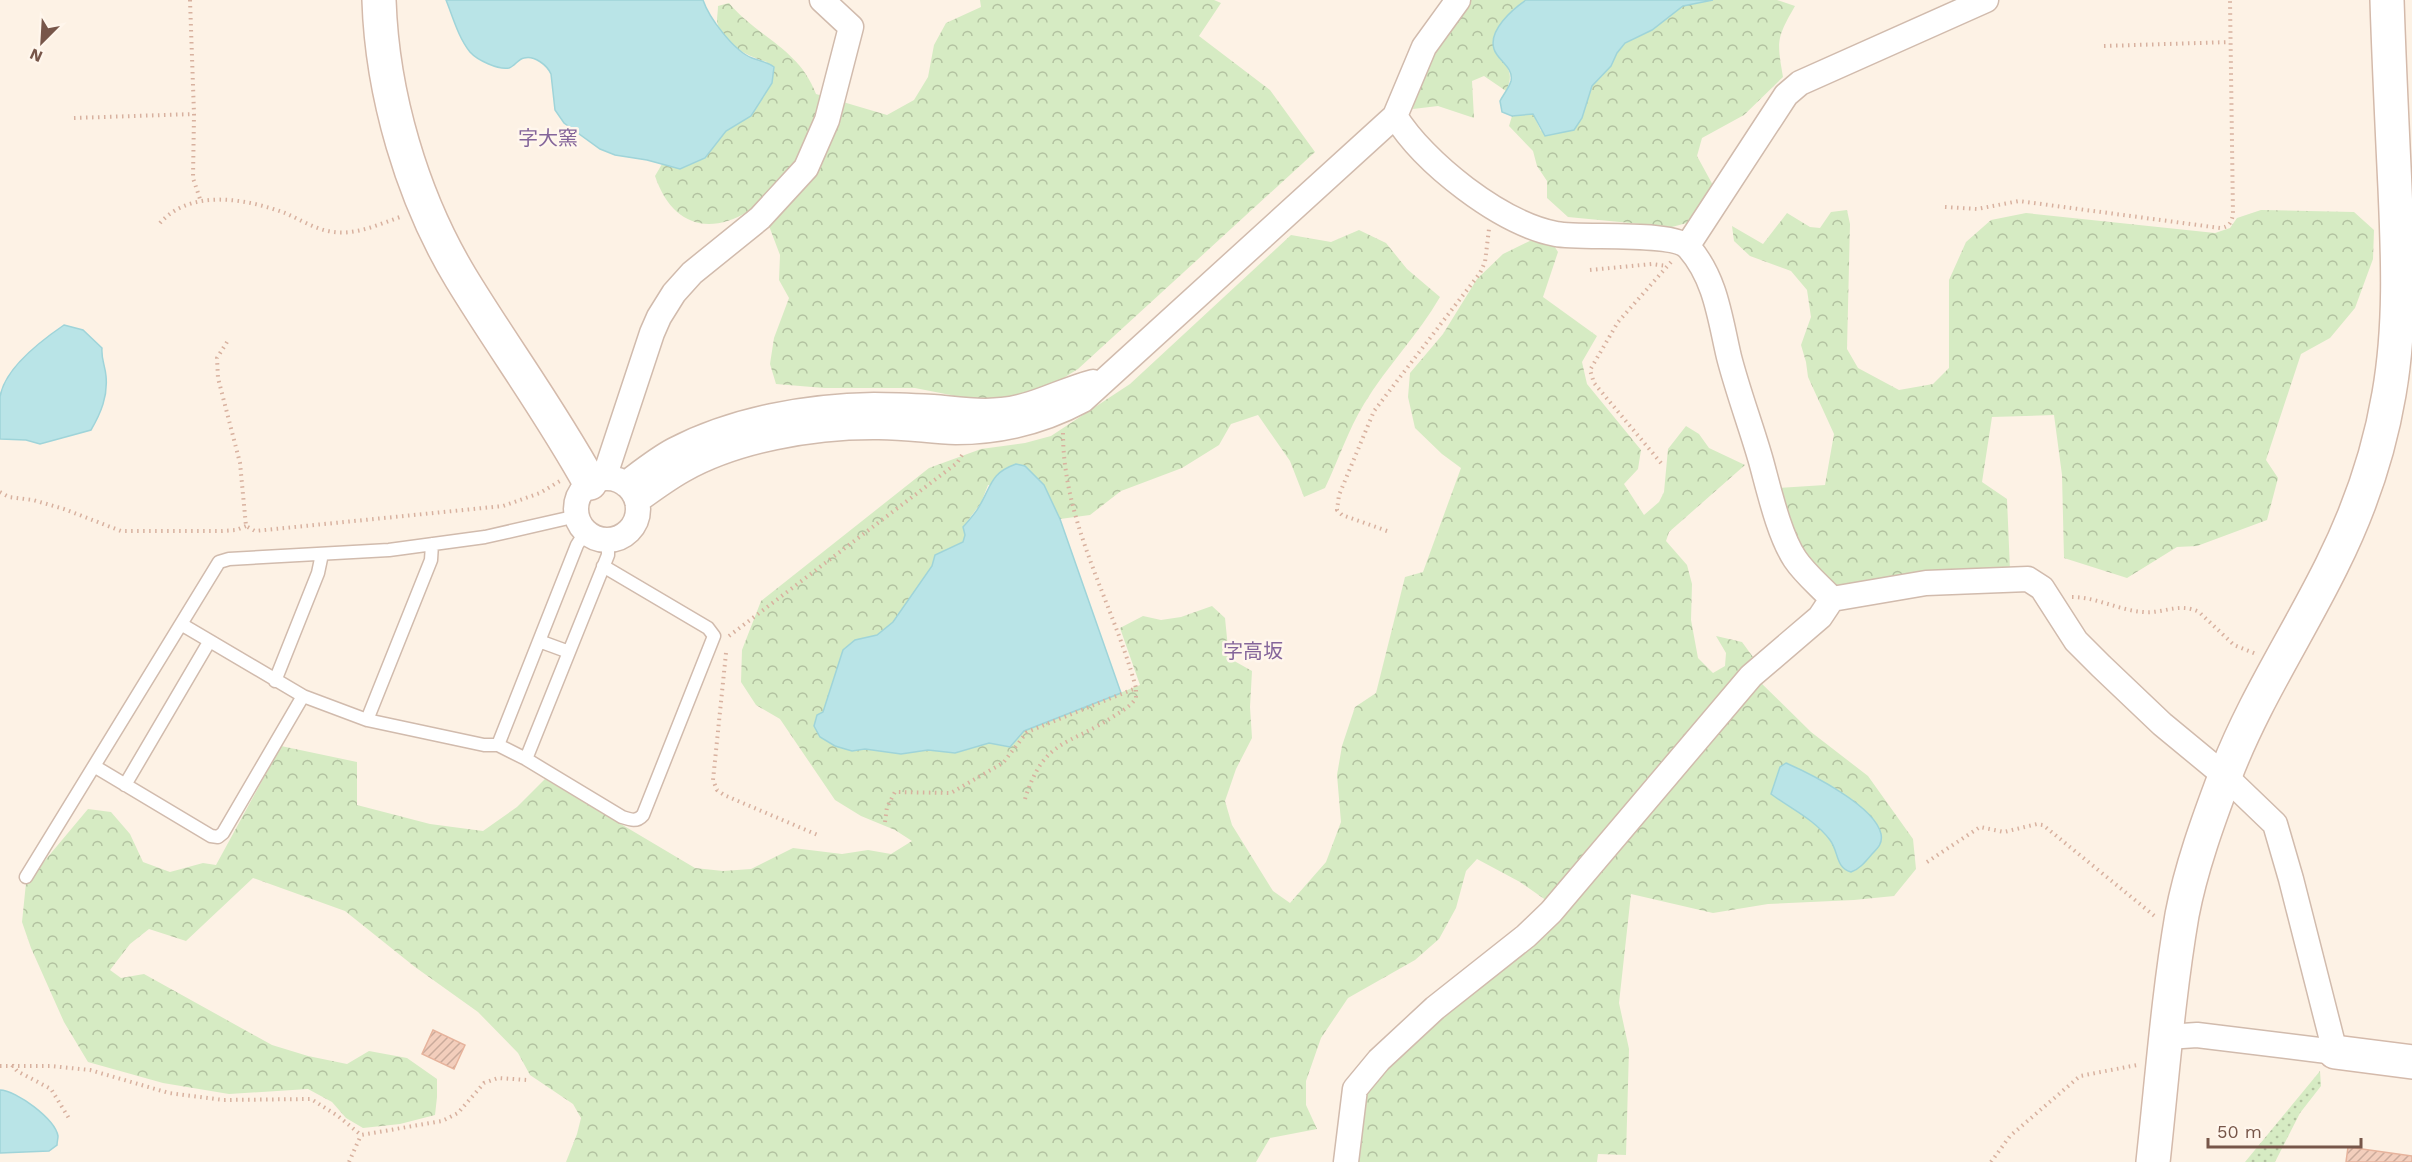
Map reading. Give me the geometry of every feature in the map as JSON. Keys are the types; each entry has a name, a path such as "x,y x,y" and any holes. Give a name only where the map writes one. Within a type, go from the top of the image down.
{"street":[{"path":"379,0 387,83 409,163 441,242 461,278 608,487 638,511 634,525 624,535 608,539 593,537 581,523 577,500 608,487 678,460 728,428 757,420 854,417 932,418 1002,410 1022,407 1080,385 1106,379"},
{"path":"608,487 652,333 674,293 705,261 760,218 784,194 812,157 827,120 851,27 822,0"},
{"path":"932,418 968,431 1026,423 1059,412 1083,400 1395,116 1424,47 1458,0"},
{"path":"1688,245 1786,95 1800,83 1986,0"},
{"path":"2153,1162 2170,995 2180,928 2191,878 2225,776 2279,663 2333,563 2353,519 2371,471 2390,394 2398,262 2387,0"},
{"path":"1395,116 1408,137 1491,208 1525,224 1557,234 1667,238 1688,245 1708,275 1724,323 1729,357 1776,513 1791,551 1802,567 1832,599"},
{"path":"1346,1162 1355,1089 1379,1060 1435,1008 1527,936 1551,912 1751,676 1820,617 1832,599 1926,583 2012,578 2028,579 2042,588 2076,641 2162,723 2225,776 2275,824 2335,1052"},
{"path":"2166,1049 2197,1035 2412,1062"}],"lane":[{"path":"26,877 219,562 229,559 389,550 581,523 577,545 498,745"},
{"path":"526,759 608,555 608,539"},
{"path":"367,720 431,560 432,544"},
{"path":"275,681 318,573 322,554"},
{"path":"181,624 303,696 367,720 484,745 498,745 526,759 622,818 633,821 640,819 717,641 708,628 603,566"},
{"path":"539,641 569,652"},
{"path":"125,785 209,642"},
{"path":"94,766 211,836 218,837 223,833 303,696"}],"path":[{"path":"190,0 194,114 193,178 200,200"},
{"path":"1945,207 1977,209 2019,201 2226,227 2231,223 2233,215 2230,0"},
{"path":"2104,46 2230,42"},
{"path":"74,118 194,114"},
{"path":"160,223 168,214 200,200 241,201 261,205 327,231 351,233 426,206"},
{"path":"1387,531 1342,515 1337,510 1339,495 1374,411 1480,273 1488,246 1491,208"},
{"path":"1661,463 1590,378 1590,370 1618,322 1688,245"},
{"path":"1590,270 1653,264 1667,266"},
{"path":"227,342 217,358 218,378 240,463 246,526"},
{"path":"1025,799 1036,771 1045,757 1071,738 1124,710 1136,698 1136,688 1072,508 1062,452 1063,421 1059,412"},
{"path":"820,836 724,795 715,786 713,780 726,652 717,641 957,463 965,451 968,431"},
{"path":"246,526 255,531 503,506 540,493 560,480 608,487"},
{"path":"0,492 9,497 33,500 64,509 120,531 222,531 236,530 246,526"},
{"path":"2049,599 2086,597 2141,612 2181,607 2192,609 2199,612 2234,645 2279,663"},
{"path":"885,822 887,807 895,792 951,793 1003,763 1027,732 1136,688"},
{"path":"1927,862 1980,827 2004,832 2037,824 2043,825 2160,921 2180,928"},
{"path":"1991,1162 2010,1136 2080,1076 2124,1067 2166,1049"},
{"path":"12,1065 17,1071 51,1089 70,1120"},
{"path":"0,1066 90,1070 169,1093 223,1100 311,1099 338,1116 360,1136"},
{"path":"360,1136 442,1121 458,1113 484,1083 498,1077 527,1080"},
{"path":"350,1162 360,1136"}],"green space":[{"path":"980,0 1214,0 1221,3 1199,36 1270,90 1315,152 1078,369 1036,395 981,401 915,388 824,388 776,384 770,364 774,338 789,298 779,280 780,255 769,226 749,211 718,223 705,224 692,221 680,215 670,205 655,176 662,164 680,169 705,158 726,131 738,124 767,62 744,53 729,42 719,29 718,6 729,3 752,26 789,54 809,78 816,94 887,115 914,100 928,77 934,45 946,23 981,7"},
{"path":"1471,0 1526,0 1504,21 1495,41 1494,49 1508,68 1510,78 1506,91 1484,76 1472,81 1474,118 1438,106 1413,109 1416,85 1432,54"},
{"path":"1713,0 1777,0 1795,6 1781,33 1779,47 1783,77 1744,115 1702,138 1697,156 1715,189 1694,221 1672,227 1568,217 1547,198 1547,181 1537,166 1533,151 1509,126 1512,116 1533,114 1541,131 1582,118 1592,86 1611,66 1625,43 1652,30 1683,6"},
{"path":"1847,210 1850,224 1847,349 1858,368 1899,390 1933,384 1949,368 1949,280 1966,242 1991,220 2026,213 2215,233 2230,228 2237,218 2261,210 2354,212 2374,230 2373,259 2355,308 2330,338 2301,354 2266,460 2278,478 2267,520 2197,546 2177,547 2127,578 2064,558 2062,475 2054,415 1992,417 1982,482 2007,499 2010,570 1841,591 1802,553 1778,488 1825,485 1834,434 1808,377 1801,345 1811,317 1807,290 1791,271 1750,256 1734,241 1732,226 1763,244 1787,213 1810,227 1820,228 1831,212"},
{"path":"1359,230 1386,243 1407,269 1440,297 1364,404 1325,488 1304,497 1290,461 1258,415 1231,424 1219,445 1182,468 1121,491 1090,515 1060,519 1044,485 988,485 981,503 963,527 965,535 963,542 936,555 932,566 893,622 877,635 855,640 823,712 817,715 852,751 865,749 901,754 928,750 955,753 989,743 1010,747 1024,731 1140,685 1120,628 1143,616 1161,620 1181,617 1212,606 1225,618 1229,658 1252,671 1250,707 1252,738 1236,769 1225,801 1232,825 1273,891 1290,903 1326,862 1341,822 1337,775 1342,746 1355,707 1376,693 1405,577 1423,572 1461,468 1442,454 1415,428 1408,397 1410,373 1443,334 1477,279 1503,254 1538,237 1551,241 1558,252 1543,297 1597,336 1582,362 1587,384 1641,450 1638,469 1624,484 1644,515 1659,502 1664,492 1668,449 1686,426 1699,434 1709,448 1745,465 1669,532 1666,541 1687,565 1692,584 1691,620 1698,658 1713,673 1725,666 1726,653 1716,636 1742,642 1753,657 1748,669 1550,903 1520,882 1477,859 1466,871 1456,908 1439,939 1415,960 1348,998 1321,1038 1306,1081 1306,1105 1317,1129 1270,1138 1256,1162 566,1162 581,1118 573,1104 530,1075 518,1053 478,1012 415,967 345,911 253,878 186,941 149,929 130,944 110,970 121,978 144,974 272,1045 308,1056 347,1064 369,1051 407,1058 437,1079 435,1115 400,1124 363,1128 346,1118 332,1102 308,1089 229,1094 163,1083 88,1062 64,1022 31,948 22,922 26,883 88,809 111,812 130,834 143,862 170,872 203,863 216,865 281,746 357,762 357,805 430,824 483,831 517,807 545,779 695,868 723,871 751,869 793,848 842,854 868,850 891,854 912,841 895,830 861,816 835,800 780,719 756,705 741,682 742,650 761,601 929,468 981,449 1025,443 1051,436 1130,384 1291,235 1331,242"},
{"path":"1756,678 1811,732 1868,776 1913,839 1916,869 1894,896 1768,904 1713,913 1631,894 1619,1003 1629,1049 1626,1155 1598,1154 1597,1162 1353,1162 1361,1089 1467,991"},
{"path":"2320,1071 2321,1086 2300,1113 2275,1162 2245,1162"}],"water":[{"path":"446,0 703,0 716,24 738,49 774,67 772,83 751,116 726,131 705,158 680,169 647,160 615,155 600,149 564,123 555,110 551,74 540,62 528,57 509,68 504,68 488,64 473,55 462,40"},
{"path":"1526,0 1713,0 1683,6 1652,30 1625,43 1611,66 1592,86 1582,118 1574,130 1545,136 1533,114 1512,116 1502,112 1500,101 1510,84 1511,76 1508,68 1498,57 1493,42 1503,21"},
{"path":"64,325 83,330 102,348 106,390 95,424 91,430 40,444 26,440 0,439 0,397 3,386 25,356"},
{"path":"1016,464 1025,466 1044,485 1060,519 1121,693 1024,731 1010,747 989,743 955,753 928,750 901,754 865,749 852,751 835,746 820,737 814,726 817,715 823,712 843,650 855,640 877,635 893,622 932,566 935,555 963,542 965,535 963,527 978,508 993,480 1002,471"},
{"path":"1786,763 1841,792 1876,823 1881,834 1881,843 1857,869 1851,872 1842,867 1833,845 1824,833 1810,820 1771,794 1780,767"},
{"path":"0,1090 25,1100 43,1114 55,1129 58,1136 57,1145 49,1151 0,1153"}],"building":[{"path":"433,1030 465,1045 454,1069 422,1054"},
{"path":"2348,1147 2412,1156 2412,1162 2346,1162"}],"district":[{"name":"字大窯","path":"548,138"},
{"name":"字高坂","path":"1253,651"}]}
